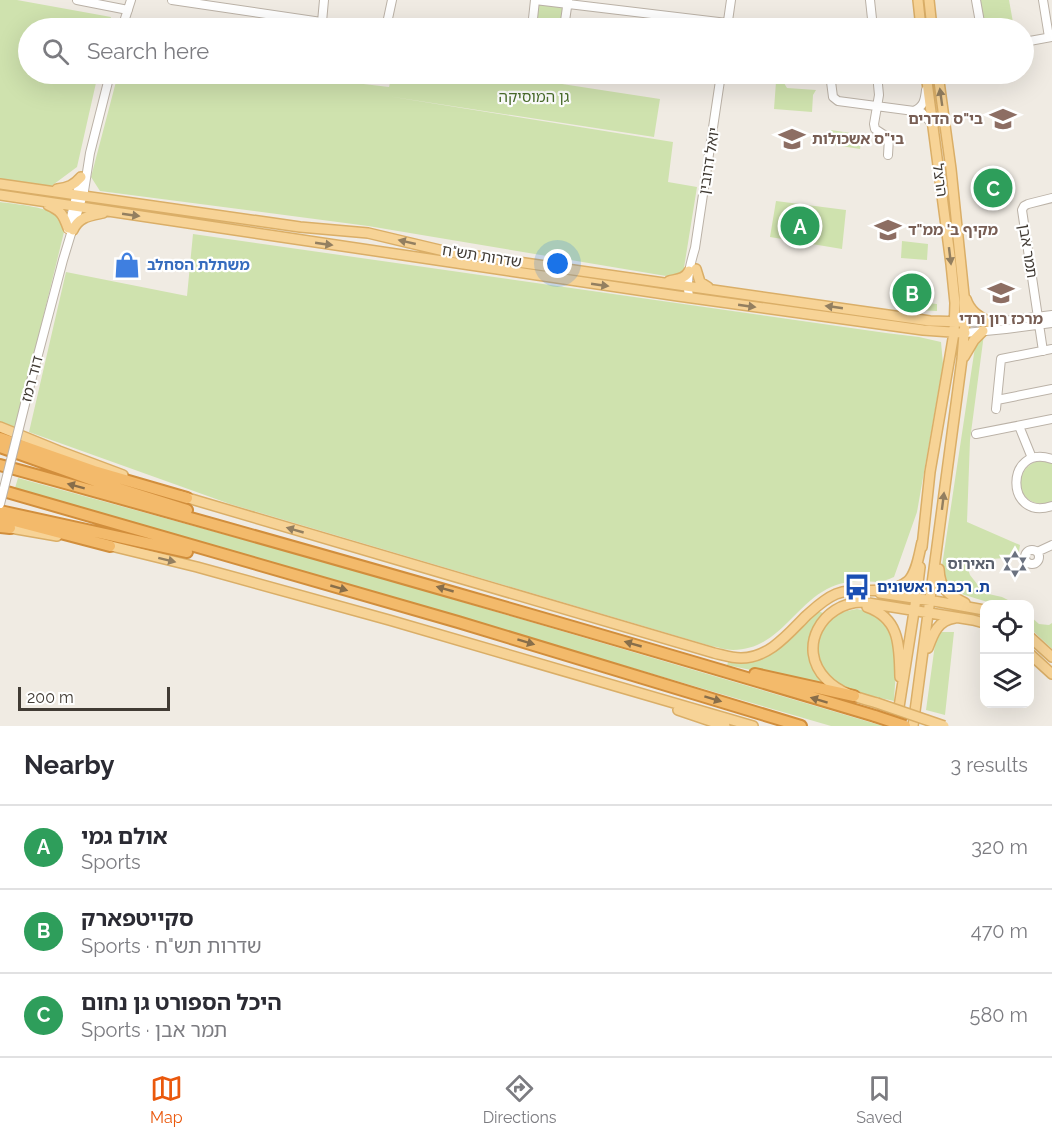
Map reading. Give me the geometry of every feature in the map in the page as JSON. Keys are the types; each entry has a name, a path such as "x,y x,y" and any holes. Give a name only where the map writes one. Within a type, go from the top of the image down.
{"highway":[{"path":"0,438 94,471 187,498"},
{"path":"0,447 129,492 350,562"},
{"path":"0,465 350,562 905,726"},
{"path":"0,490 458,622 801,726"},
{"path":"0,511 301,577"},
{"path":"0,518 110,546"},
{"path":"679,658 854,696"}],"main road":[{"path":"918,0 920,18"},
{"path":"929,0 931,18"},
{"name":"הרצל","path":"922,542 929,482 954,328 955,303 927,84"},
{"name":"הרצל","path":"939,84 951,170 965,322 940,532"},
{"path":"39,190 66,188 75,183 81,189"},
{"name":"שדרות תש\"ח","path":"0,184 39,190 81,189 103,199 300,227 368,233 448,252 930,321 965,333"},
{"name":"שדרות תש\"ח","path":"0,195 923,330 954,328 965,322"},
{"path":"40,201 64,215 70,229 84,217 110,212"},
{"path":"662,283 683,278 692,270 700,282 716,291"},
{"path":"964,295 969,307 979,317 989,322"},
{"path":"930,321 949,317 955,303"},
{"path":"923,330 944,339 950,355"},
{"path":"962,359 974,340 983,332"},
{"path":"0,427 187,498 730,657 744,658 766,651 784,638 826,599 843,592 886,590 897,587 912,576 922,542"},
{"path":"3,527 110,546 197,567 565,670 753,726"},
{"path":"913,726 940,532"},
{"path":"940,532 940,583 952,596 980,609"},
{"path":"896,726 916,599 922,542"},
{"path":"860,591 980,609"},
{"path":"944,726 854,696 828,682 815,660 816,633 824,619 833,611 850,603 862,602 980,622"},
{"path":"833,611 846,606 864,606 880,613 893,625 899,654 898,716"},
{"path":"921,670 936,629 945,621 960,618"},
{"path":"1034,641 1052,657"},
{"path":"1034,658 1052,674"},
{"path":"565,670 725,726"}],"street":[{"path":"81,0 125,9"},
{"path":"123,18 125,0"},
{"path":"125,9 131,0"},
{"path":"172,0 297,18"},
{"path":"322,18 324,0"},
{"path":"388,18 392,0"},
{"path":"533,18 535,0 567,2 674,18"},
{"path":"728,18 731,0"},
{"path":"870,0 872,18"},
{"path":"976,0 979,18"},
{"path":"1034,40 1050,37 1043,0"},
{"path":"565,18 567,2"},
{"name":"דוד רמז","path":"0,504 107,84"},
{"name":"יואל דרובין","path":"689,297 720,84"},
{"path":"831,84 833,97 838,101 914,111 922,113 933,124"},
{"path":"878,84 878,106 874,124 876,129 889,138 888,154"},
{"path":"914,111 924,103 926,84"},
{"name":"תמר אבן","path":"1039,321 1022,210 1028,204 1052,198"},
{"path":"965,333 983,332 1039,321 1052,315"},
{"path":"996,409 1001,359 1047,350 1039,321"},
{"path":"965,322 1039,321 1052,323"},
{"path":"997,399 1052,388"},
{"path":"976,434 1052,419"},
{"path":"1020,426 1032,459"},
{"path":"1052,459 1044,457 1025,463 1019,469 1015,485 1017,493 1024,502 1035,507 1052,506"},
{"path":"1037,552 1052,545"}],"green space":[{"path":"0,0 17,0 111,17 18,18 18,84 96,84 77,167 50,187 0,179"},
{"path":"980,0 1009,0 1012,18 983,18"},
{"path":"538,2 565,5 563,18 536,18"},
{"name":"גן המוסיקה","path":"115,84 363,84 389,87 390,84 562,84 660,99 654,137 387,96 673,142 668,182 697,187 683,274 666,276 368,226 100,191 91,177"},
{"path":"776,84 785,84 787,88 816,90 813,95 812,112 774,109"},
{"path":"831,130 863,135 860,149 828,144"},
{"path":"776,201 846,210 842,249 770,237"},
{"path":"0,202 50,211 61,218 64,232 16,428 0,422"},
{"path":"193,234 919,337 941,342 943,364 917,512 894,577 879,582 854,581 831,587 815,597 784,626 761,643 748,648 728,650 230,504 29,432 66,272 187,296"},
{"path":"902,241 928,244 927,260 901,258"},
{"path":"899,281 926,283 926,303 937,304 937,311 897,309"},
{"path":"984,334 970,440 967,522 1020,545 1018,557 965,561 970,575 984,593 1008,600 981,600 955,592 946,586 942,566 975,347"},
{"path":"1037,461 1052,463 1052,502 1041,504 1032,502 1022,490 1020,482 1022,474"},
{"path":"18,478 358,571 883,726 831,726 15,488"},
{"path":"857,609 880,618 889,627 896,658 894,701 860,693 836,682 821,664 819,640 826,625 837,615"},
{"path":"816,610 825,614 810,643 823,681 822,685 727,665 729,660 747,661"},
{"path":"1034,620 1039,624 1052,623 1052,649 1034,632"},
{"path":"939,632 954,632 945,715 926,710 936,637"}],"place":[{"name":"בי\"ס הדרים","path":"1003,119"},
{"name":"בי\"ס אשכולות","path":"792,139"},
{"name":"היכל הספורט גן נחום","path":"993,188"},
{"name":"אולם גמי","path":"800,226"},
{"name":"מקיף ב' ממ\"ד","path":"888,230"},
{"name":"משתלת הסחלב","path":"127,265"},
{"name":"סקייטפארק","path":"912,293"},
{"name":"מרכז רון ורדי","path":"1001,293"},
{"name":"האירוס","path":"1015,564"},
{"name":"ת. רכבת ראשונים","path":"857,587"}]}
